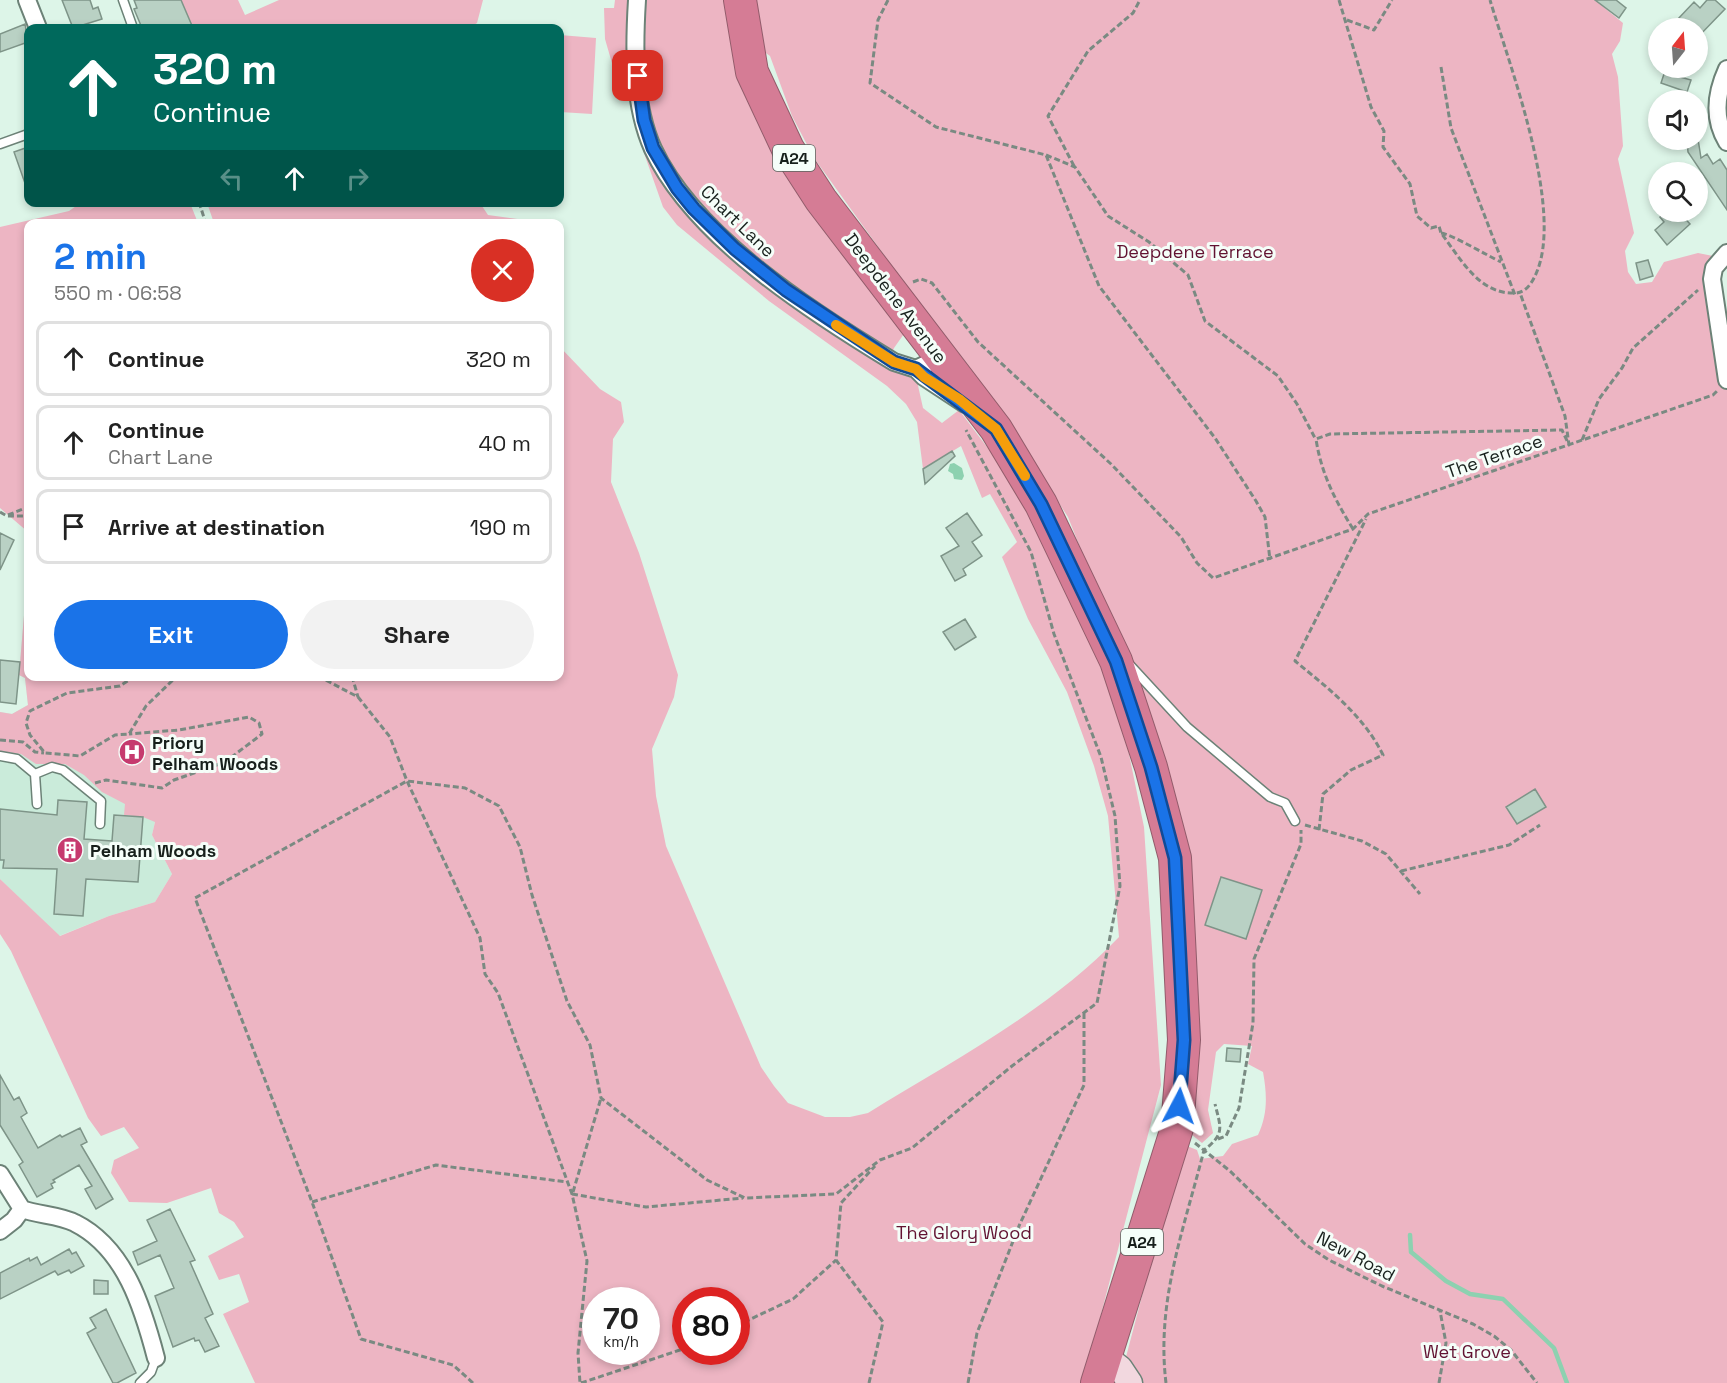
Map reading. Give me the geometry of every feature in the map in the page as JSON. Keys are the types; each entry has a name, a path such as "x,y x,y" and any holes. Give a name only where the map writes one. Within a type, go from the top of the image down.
{"highway":[{"name":"Deepdene Avenue","path":"741,0 752,72 788,149 929,363 996,429 1041,504 1116,661 1151,767 1175,858 1184,1040 1177,1128 1102,1370"}],"street":[{"path":"27,0 36,24"},
{"name":"Chart Lane","path":"637,0 636,61 644,120 653,148 677,188 705,220 768,277 894,362 929,363"},
{"path":"1727,69 1718,92 1717,111 1727,142"},
{"path":"1727,253 1714,268 1712,279 1727,379"},
{"path":"0,1174 22,1209 73,1222 102,1244 136,1292 156,1358"},
{"path":"0,1231 14,1220 22,1209"},
{"path":"1102,1370 1120,1368 1130,1383"}],"lane":[{"path":"123,0 132,24"},
{"path":"0,144 24,135"},
{"path":"1116,661 1131,663 1187,727 1270,797 1285,803 1295,820"},
{"path":"0,756 17,759 35,774 37,804"},
{"path":"35,774 48,769 63,770 101,801 100,824"},
{"path":"140,1383 151,1372 156,1358"}],"path":[{"path":"888,0 878,20 870,83 936,128 1046,155 1075,168"},
{"path":"1140,0 1133,13 1088,51 1048,116 1075,168 1108,216 1149,242 1188,275 1205,321 1278,376 1297,404 1316,439 1320,464 1335,501 1353,529"},
{"path":"1339,0 1347,20 1371,107 1384,131 1383,147 1410,184 1417,216 1431,228 1439,226 1441,233 1477,281 1504,293 1520,293 1531,286 1542,262 1545,232 1543,201 1523,111 1490,0"},
{"path":"1347,20 1374,30 1392,0"},
{"path":"1441,67 1451,128 1515,295"},
{"path":"1046,155 1099,286 1166,377 1215,438 1256,501 1265,517 1270,560"},
{"path":"1441,233 1451,234 1461,244 1502,262"},
{"name":"The Terrace","path":"907,285 921,279 932,283 978,342 1111,464 1181,537 1197,563 1213,579 1353,529 1368,514 1713,395 1727,379"},
{"path":"1582,440 1599,399 1622,368 1633,348 1712,279"},
{"path":"1520,293 1565,416 1569,445"},
{"path":"572,1194 646,1207 745,1198 836,1194 880,1160 912,1148 1012,1066 1097,1003 1120,886 1115,816 1101,757 1054,634 1030,552 963,424"},
{"path":"1316,439 1330,434 1562,430 1569,445"},
{"path":"6,516 24,509"},
{"path":"0,512 6,516 24,516"},
{"path":"1319,830 1323,794 1350,770 1383,755 1372,732 1326,686 1295,661 1368,514"},
{"path":"48,769 45,753 30,735 26,723 30,711 67,693 120,686 128,681"},
{"path":"129,734 146,706 172,681"},
{"path":"328,681 358,697 390,736 407,781 480,938 484,974 498,993 572,1194 587,1261 578,1353 581,1383 672,1353"},
{"path":"353,681 358,697"},
{"path":"0,740 23,742 35,752 81,756 115,735 179,730 249,717 259,723 262,734 225,762 174,780 162,788 106,780 92,783 86,788"},
{"path":"472,1383 453,1365 362,1339 195,898 407,781 465,788 499,806 520,847 532,895 567,1001 590,1045 601,1098 572,1194"},
{"path":"1295,820 1319,830 1362,841 1386,854 1420,894"},
{"path":"1166,1383 1162,1348 1166,1299 1204,1150 1226,1136 1239,1108 1253,1023 1254,959 1301,844 1302,833 1295,820"},
{"path":"1401,871 1509,845 1540,825"},
{"path":"968,1383 982,1322 1019,1226 1083,1085 1083,1013"},
{"path":"601,1098 707,1180 745,1198"},
{"path":"1215,1104 1221,1126 1218,1139"},
{"name":"New Road","path":"1177,1128 1230,1171 1305,1244 1329,1260 1382,1286 1494,1336 1511,1350 1537,1383"},
{"path":"869,1383 883,1322 836,1260 841,1203 880,1160"},
{"path":"312,1202 436,1165 567,1182"},
{"path":"750,1319 793,1299 836,1260"},
{"path":"1439,1383 1446,1343 1440,1310"}],"shaded area":[{"path":"954,463 962,468 964,476 962,480 954,479 953,474 948,471 950,464"},
{"path":"24,616 24,678 19,675"},
{"path":"25,681 33,681 160,799 152,835 172,874 155,902 109,916 59,936 0,879 0,712 12,714 28,705"}],"green space":[{"path":"181,0 238,0 245,15 279,0 483,0 475,24 191,24"},
{"name":"The Glory Wood","path":"615,0 728,0 742,63 906,331 894,348 887,365 917,381 923,408 942,423 959,410 1015,484 1115,686 1144,827 1161,1085 1083,1383 255,1383 223,1314 249,1302 239,1274 219,1280 208,1256 244,1237 234,1222 219,1213 211,1188 167,1203 129,1202 111,1173 114,1160 139,1148 124,1127 101,1136 88,1118 11,951 0,934 0,879 60,936 109,916 155,902 172,874 152,835 155,822 143,817 124,815 125,804 102,792 84,775 65,764 36,764 21,754 0,751 0,712 12,714 28,705 25,681 564,681 564,351 600,389 621,402 624,422 613,439 611,482 639,553 678,675 674,697 652,749 656,796 666,846 761,1067 788,1103 825,1117 850,1117 868,1113 966,1054 1031,1011 1091,964 1119,937 1108,816 1094,766 1067,692 1028,619 1002,557 1017,542 990,494 982,498 961,446 923,469 917,422 906,404 887,386 769,301 677,225 663,207 639,139 628,78 616,77 605,39 604,8 614,8"},
{"path":"750,0 1604,0 1601,5 1623,23 1620,41 1612,54 1618,77 1623,146 1618,159 1634,233 1625,251 1628,272 1636,284 1652,282 1664,262 1698,253 1713,256 1727,386 1727,1383 1134,1383 1126,1357 1182,1144 1197,1150 1200,1159 1223,1156 1232,1144 1258,1135 1264,1119 1266,1104 1263,1072 1248,1064 1252,1046 1224,1044 1216,1052 1208,1110 1213,1133 1202,1143 1181,1126 1184,924 1126,663 1068,517 972,370 910,291 814,158 792,116 770,56 759,48"},
{"path":"564,35 596,38 592,114 564,112"},
{"path":"75,207 192,207 196,219 34,219 69,211"},
{"path":"208,207 483,207 488,215 518,219 213,219"},
{"path":"24,221 24,529 0,508 0,227"},
{"path":"24,616 24,678 19,675"}],"building":[{"path":"62,0 90,0 93,9 98,7 102,19 86,24 71,24"},
{"path":"134,0 181,0 191,24 140,24 134,9 137,8"},
{"path":"1595,0 1616,0 1626,8 1619,18"},
{"path":"1707,0 1715,0 1725,9 1708,27 1708,18 1679,18 1694,2 1700,8"},
{"path":"24,24 24,43 0,52 0,34"},
{"path":"1663,78 1691,80 1688,90 1661,83"},
{"path":"24,148 24,180 14,152"},
{"path":"1688,150 1700,150 1701,158 1707,154 1713,164 1720,159 1727,170 1727,210 1708,182 1708,162 1695,162"},
{"path":"1664,222 1688,222 1690,224 1667,245 1655,230"},
{"path":"1648,260 1653,276 1640,280 1636,263"},
{"path":"952,451 955,456 925,484 923,469"},
{"path":"967,513 982,535 972,542 982,556 963,569 966,575 955,581 941,556 959,546 946,528"},
{"path":"0,533 14,540 0,570"},
{"path":"965,619 976,637 955,650 943,632"},
{"path":"0,660 20,662 16,704 0,702"},
{"path":"1535,789 1546,807 1517,824 1506,807"},
{"name":"Pelham Woods","path":"58,800 87,802 84,839 112,841 114,815 143,817 138,882 86,879 83,916 54,914 57,869 3,868 4,860 0,860 0,809 57,815"},
{"path":"1221,877 1262,890 1246,939 1205,925"},
{"path":"1227,1048 1241,1049 1240,1062 1226,1061"},
{"path":"0,1075 14,1100 19,1097 27,1113 21,1117 38,1148 60,1135 62,1137 80,1128 87,1142 81,1145 113,1199 96,1209 85,1189 92,1186 79,1165 53,1180 55,1182 51,1184 53,1188 37,1197 19,1165 23,1162 0,1125"},
{"path":"170,1209 195,1260 190,1262 213,1314 205,1318 219,1346 205,1352 199,1340 195,1341 194,1338 173,1347 155,1296 174,1288 160,1255 138,1265 133,1252 157,1241 147,1220"},
{"path":"69,1249 72,1254 76,1252 84,1266 71,1273 69,1270 58,1275 55,1271 0,1299 0,1273 29,1258 30,1261 37,1257 41,1265"},
{"path":"94,1280 108,1281 108,1294 94,1294"},
{"path":"106,1309 136,1373 117,1383 113,1383 87,1333 96,1328 90,1318"}],"waterway":[{"path":"1410,1235 1411,1252 1446,1281 1470,1294 1503,1299 1554,1348 1567,1383"}],"slow traffic":[{"path":"836,325 894,362 916,369 924,377 959,399 996,429 1025,476"}],"place":[{"name":"Priory Pelham Woods","path":"132,752"},
{"name":"Pelham Woods","path":"70,850"}],"route":[{"path":"638,76 644,120 653,148 677,188 694,209 768,277 868,346 894,362 916,369 996,429 1041,504 1116,661 1151,767 1175,858 1184,1040 1179,1106"}],"park label":[{"name":"Deepdene Terrace","path":"1195,251"},
{"name":"Wet Grove","path":"1467,1351"}]}
